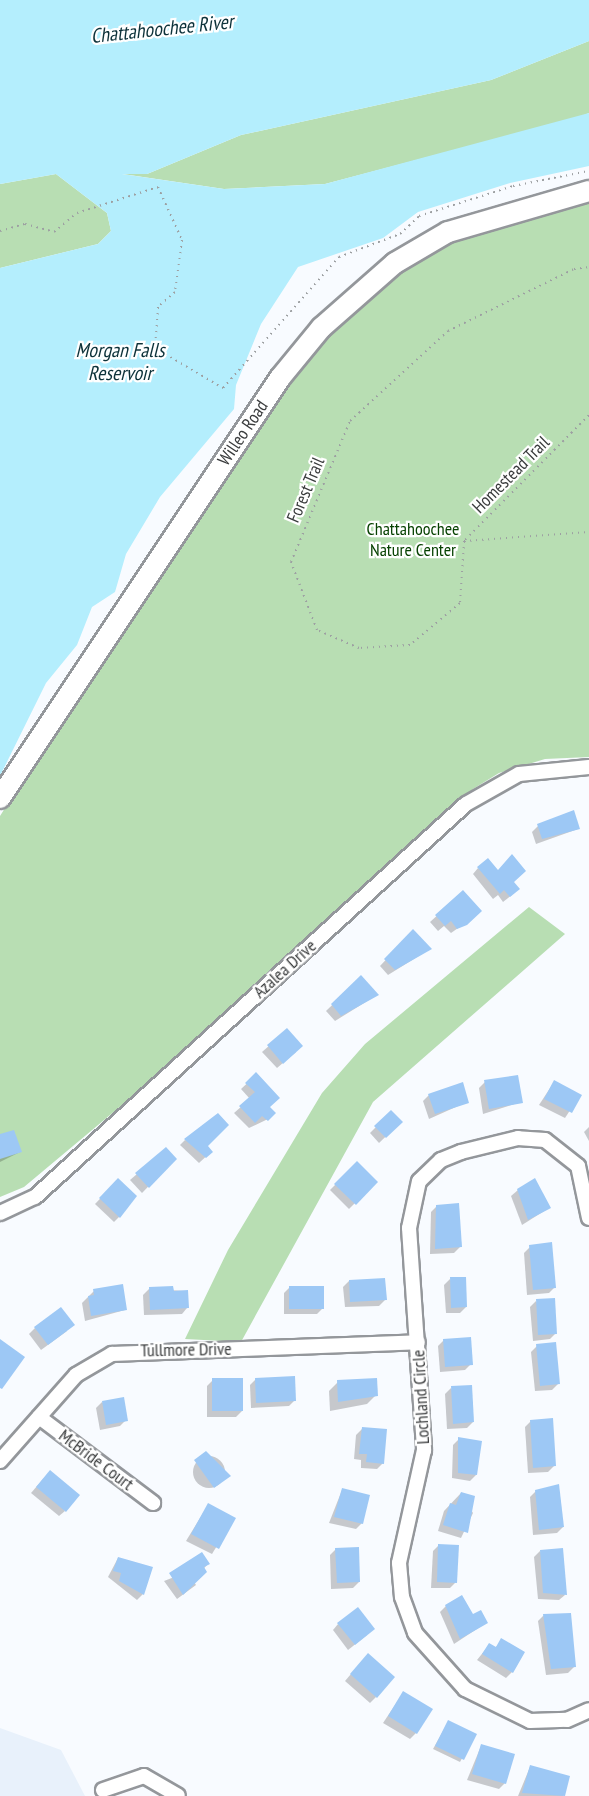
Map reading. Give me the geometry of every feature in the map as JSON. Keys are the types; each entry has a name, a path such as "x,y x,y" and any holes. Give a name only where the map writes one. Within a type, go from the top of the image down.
{"street":[{"name":"Willeo Road","path":"0,798 280,378 321,328 388,269 448,232 589,191"},
{"name":"Azalea Drive","path":"0,1213 34,1197 466,804 519,774 589,767"},
{"name":"Lochland Circle","path":"589,1218 583,1176 557,1145 518,1138 441,1160 419,1181 409,1216 424,1450 399,1563 402,1597 415,1633 446,1674 509,1713 552,1722 589,1710"},
{"name":"Tullmore Drive","path":"0,1461 76,1375 112,1354 418,1342"},
{"name":"McBride Court","path":"39,1417 153,1503"},
{"path":"103,1790 144,1776 178,1796"}],"path":[{"path":"0,231 25,224 54,232 77,213 158,188 182,240 175,292 158,307 155,348 223,388"},
{"name":"Forest Trail","path":"464,541 460,603 410,645 360,648 316,630 291,562 350,421 448,331 574,269 589,267"},
{"name":"Homestead Trail","path":"464,541 589,416"},
{"name":"Homestead Trail","path":"464,541 589,532"}],"shaded area":[{"path":"0,1728 61,1750 85,1796 0,1796"}],"green space":[{"path":"589,41 589,113 577,118 325,184 224,189 116,173 147,174 241,135 491,80"},
{"path":"56,174 107,213 111,231 98,244 0,268 0,184"},
{"name":"Chattahoochee Nature Center","path":"589,201 589,757 545,759 499,773 473,789 377,885 24,1187 0,1197 0,816 280,378 387,280 456,240"},
{"path":"529,907 565,934 373,1102 241,1342 185,1339 228,1250 322,1093 365,1044"}],"water":[{"name":"Morgan Falls Reservoir","path":"0,0 589,0 589,41 491,80 241,135 147,174 122,174 224,189 325,184 589,113 589,166 510,183 418,212 383,238 298,267 261,324 236,385 234,409 160,497 126,554 115,592 92,607 77,645 46,683 0,776 0,268 98,244 111,231 107,213 56,174 0,184"}],"building":[{"path":"574,810 580,829 542,839 537,824"},
{"path":"512,854 526,871 514,882 520,889 510,897 504,890 500,894 477,867 488,858 498,870"},
{"path":"463,890 482,911 467,925 457,929 451,921 445,926 435,915"},
{"path":"413,929 432,949 395,970 384,959"},
{"path":"361,975 379,995 341,1016 331,1004"},
{"path":"287,1028 303,1046 283,1064 267,1045"},
{"path":"256,1072 280,1098 270,1107 276,1113 268,1121 262,1116 255,1123 239,1106 255,1092 245,1083"},
{"path":"518,1075 523,1103 489,1109 484,1080"},
{"path":"554,1080 582,1095 572,1113 544,1099"},
{"path":"463,1082 469,1103 435,1114 428,1094"},
{"path":"391,1110 403,1122 386,1138 374,1126"},
{"path":"218,1113 229,1125 208,1146 213,1152 206,1158 184,1139"},
{"path":"14,1130 22,1152 0,1159 0,1134"},
{"path":"166,1147 177,1159 149,1188 135,1173"},
{"path":"357,1161 378,1182 356,1205 334,1184"},
{"path":"118,1178 137,1196 120,1218 99,1198"},
{"path":"535,1178 551,1208 528,1220 517,1189"},
{"path":"459,1203 462,1247 435,1249 436,1205"},
{"path":"552,1242 556,1288 533,1290 529,1245"},
{"path":"450,1277 466,1277 467,1307 451,1308"},
{"path":"385,1278 387,1300 350,1302 349,1280"},
{"path":"123,1284 127,1310 91,1316 88,1296 94,1295 93,1289"},
{"path":"173,1286 174,1291 188,1290 189,1308 150,1310 149,1287"},
{"path":"289,1286 324,1286 324,1309 289,1309"},
{"path":"555,1298 557,1334 538,1335 536,1299"},
{"path":"61,1307 75,1325 48,1345 34,1327"},
{"path":"471,1337 473,1365 445,1367 443,1339"},
{"path":"0,1339 25,1357 2,1389 0,1388"},
{"path":"556,1342 560,1384 540,1386 536,1344"},
{"path":"295,1376 296,1401 256,1403 255,1378"},
{"path":"212,1378 243,1378 243,1411 212,1411"},
{"path":"377,1378 378,1396 338,1402 337,1380"},
{"path":"472,1385 474,1422 453,1424 451,1386"},
{"path":"124,1397 128,1421 106,1425 102,1401"},
{"path":"553,1418 556,1466 533,1468 530,1420"},
{"path":"362,1427 387,1429 384,1464 366,1462 367,1454 359,1454"},
{"path":"458,1437 482,1441 477,1475 458,1473"},
{"path":"206,1451 231,1476 214,1488 194,1460"},
{"path":"50,1470 80,1495 66,1512 36,1487"},
{"path":"559,1484 564,1527 539,1530 535,1490"},
{"path":"342,1488 370,1495 363,1524 334,1517"},
{"path":"461,1492 475,1496 468,1533 443,1525 450,1503 456,1505"},
{"path":"208,1503 236,1518 219,1549 191,1534"},
{"path":"438,1544 459,1545 457,1583 437,1582"},
{"path":"359,1547 360,1582 337,1583 335,1548"},
{"path":"563,1548 567,1595 543,1593 540,1550"},
{"path":"202,1552 210,1564 204,1567 207,1572 183,1595 169,1573"},
{"path":"118,1557 153,1567 144,1595 119,1581 121,1573 113,1571"},
{"path":"462,1595 473,1614 481,1610 488,1623 460,1639 445,1605"},
{"path":"358,1607 375,1629 355,1645 337,1623"},
{"path":"571,1613 576,1667 551,1669 543,1614"},
{"path":"501,1638 525,1652 513,1673 482,1654 489,1643 496,1647"},
{"path":"368,1653 395,1677 377,1698 350,1674"},
{"path":"403,1691 433,1709 417,1734 388,1716"},
{"path":"448,1720 477,1734 464,1760 435,1746"},
{"path":"481,1744 515,1754 506,1784 472,1774"},
{"path":"530,1765 570,1776 565,1796 522,1793"}],"water label":[{"name":"Chattahoochee River","path":"162,29"}]}
